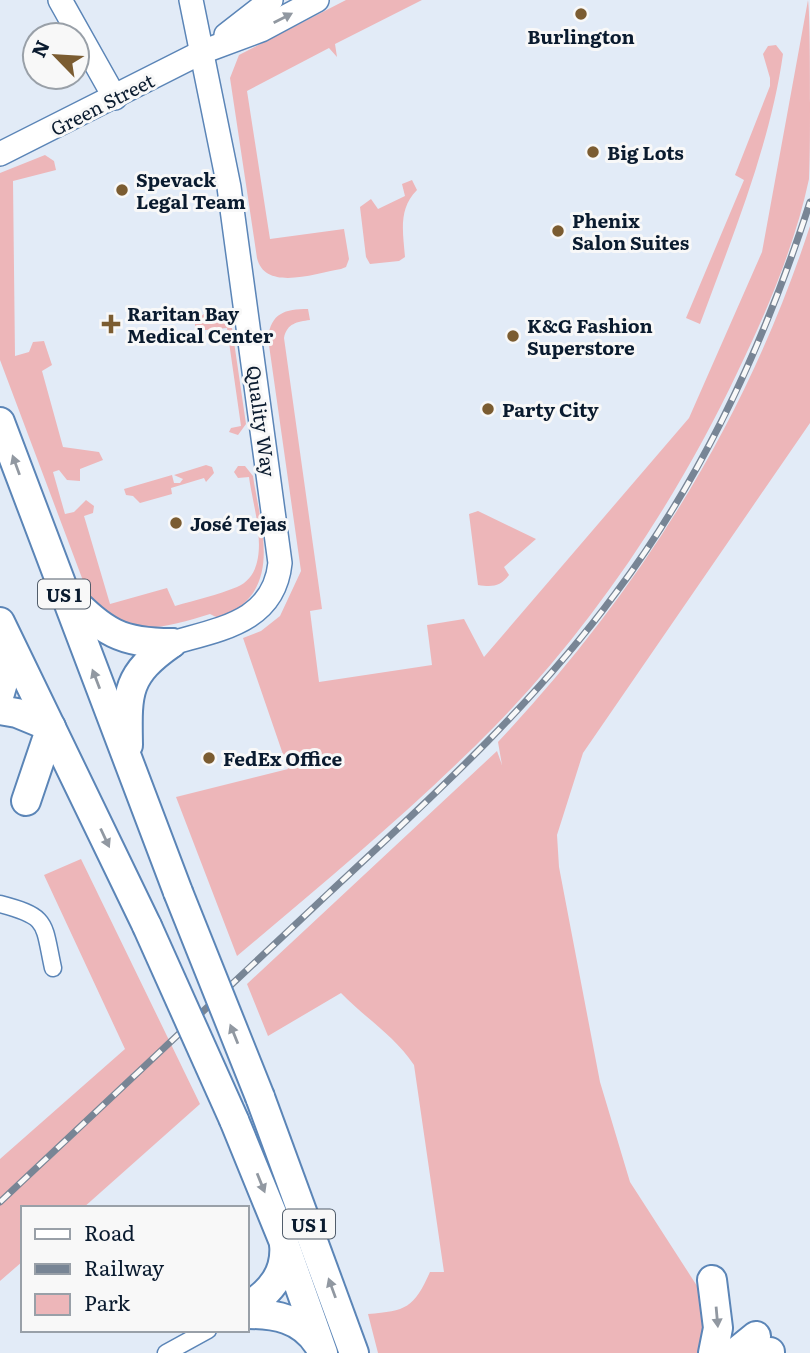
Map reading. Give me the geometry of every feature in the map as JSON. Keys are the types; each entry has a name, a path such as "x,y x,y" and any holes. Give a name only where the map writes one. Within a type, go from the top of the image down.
{"highway":[{"name":"US 1","path":"0,422 128,765 260,1097 354,1353"},
{"path":"63,591 103,629 120,638 139,643 172,643"},
{"path":"0,693 7,669 3,628"},
{"name":"US 1","path":"3,628 147,926 234,1120 283,1240 323,1353"},
{"path":"128,765 127,701 131,683 140,668 172,643"},
{"path":"0,710 17,713 51,727 26,801 40,789 53,787 69,791 91,807"},
{"path":"248,1306 278,1280 284,1256 283,1240"},
{"path":"712,1280 718,1328 713,1353"},
{"path":"248,1314 273,1315 294,1322 311,1334 323,1353"}],"street":[{"path":"60,0 115,98"},
{"name":"Quality Way","path":"172,643 231,626 257,612 274,590 280,563 229,187 191,0"},
{"name":"Green Street","path":"202,52 271,0"},
{"name":"Green Street","path":"0,154 202,52 261,30 317,0"},
{"path":"0,904 35,915 43,922 53,968"},
{"path":"166,1353 204,1332"}],"green space":[{"path":"346,0 422,0 335,44 337,57 329,48 247,91 270,239 344,229 349,259 346,267 341,269 293,278 270,275 262,268 257,258 230,78 239,55"},
{"path":"808,0 810,141 809,179 803,204 770,301 738,371 688,467 631,559 599,604 531,688 400,816 237,956 176,797 288,769 243,638 261,631 280,616 301,571 268,338 272,323 280,314 308,309 310,320 290,326 284,338 322,609 310,611 319,682 432,665 427,625 464,619 484,657 689,418 762,252"},
{"path":"776,45 783,54 769,123 749,191 700,324 686,318 744,180 735,175 770,86 763,54 768,46"},
{"path":"45,155 54,161 56,170 13,181 15,356 29,352 33,342 44,341 52,365 42,371 63,447 99,452 103,460 80,469 80,481 67,480 59,470 53,472 65,514 74,512 86,500 94,506 93,513 84,516 110,604 167,588 175,606 237,587 249,579 255,567 259,538 249,477 238,478 234,472 238,466 245,466 253,476 260,517 264,558 261,576 253,593 239,607 218,618 210,614 174,624 139,627 123,624 109,617 96,604 85,586 0,360 0,173"},
{"path":"412,180 417,190 404,213 405,257 399,261 370,264 366,257 360,207 371,199 378,209 405,196 402,184"},
{"path":"810,226 810,423 583,753 557,835 559,867 600,1082 630,1182 699,1289 709,1313 704,1353 378,1353 368,1314 400,1309 419,1293 430,1272 444,1272 414,1065 389,1036 341,993 268,1036 247,984 497,751 502,765 498,742 597,626 683,501 754,368 784,298"},
{"path":"204,314 220,315 232,328 246,424 238,435 229,432 231,428 241,426 227,328 195,331 195,320"},
{"path":"206,465 212,467 214,473 206,482 204,478 171,488 172,494 140,503 133,496 126,495 124,489 172,475 174,483 180,483 183,479 174,475"},
{"path":"478,511 536,539 504,567 509,575 495,585 478,585 469,514"},
{"path":"81,859 200,1104 85,1206 21,1206 21,1263 0,1281 0,1159 125,1049 44,875"}],"railway":[{"path":"0,1202 443,786 515,712 583,635 647,549 704,455 773,306 810,202"}],"place":[{"name":"Burlington","path":"581,14"},
{"name":"Big Lots","path":"593,152"},
{"name":"Spevack Legal Team","path":"122,190"},
{"name":"Phenix Salon Suites","path":"558,231"},
{"name":"Raritan Bay Medical Center","path":"111,324"},
{"name":"K&G Fashion Superstore","path":"513,336"},
{"name":"Party City","path":"488,409"},
{"name":"José Tejas","path":"176,523"},
{"name":"FedEx Office","path":"209,758"}]}
